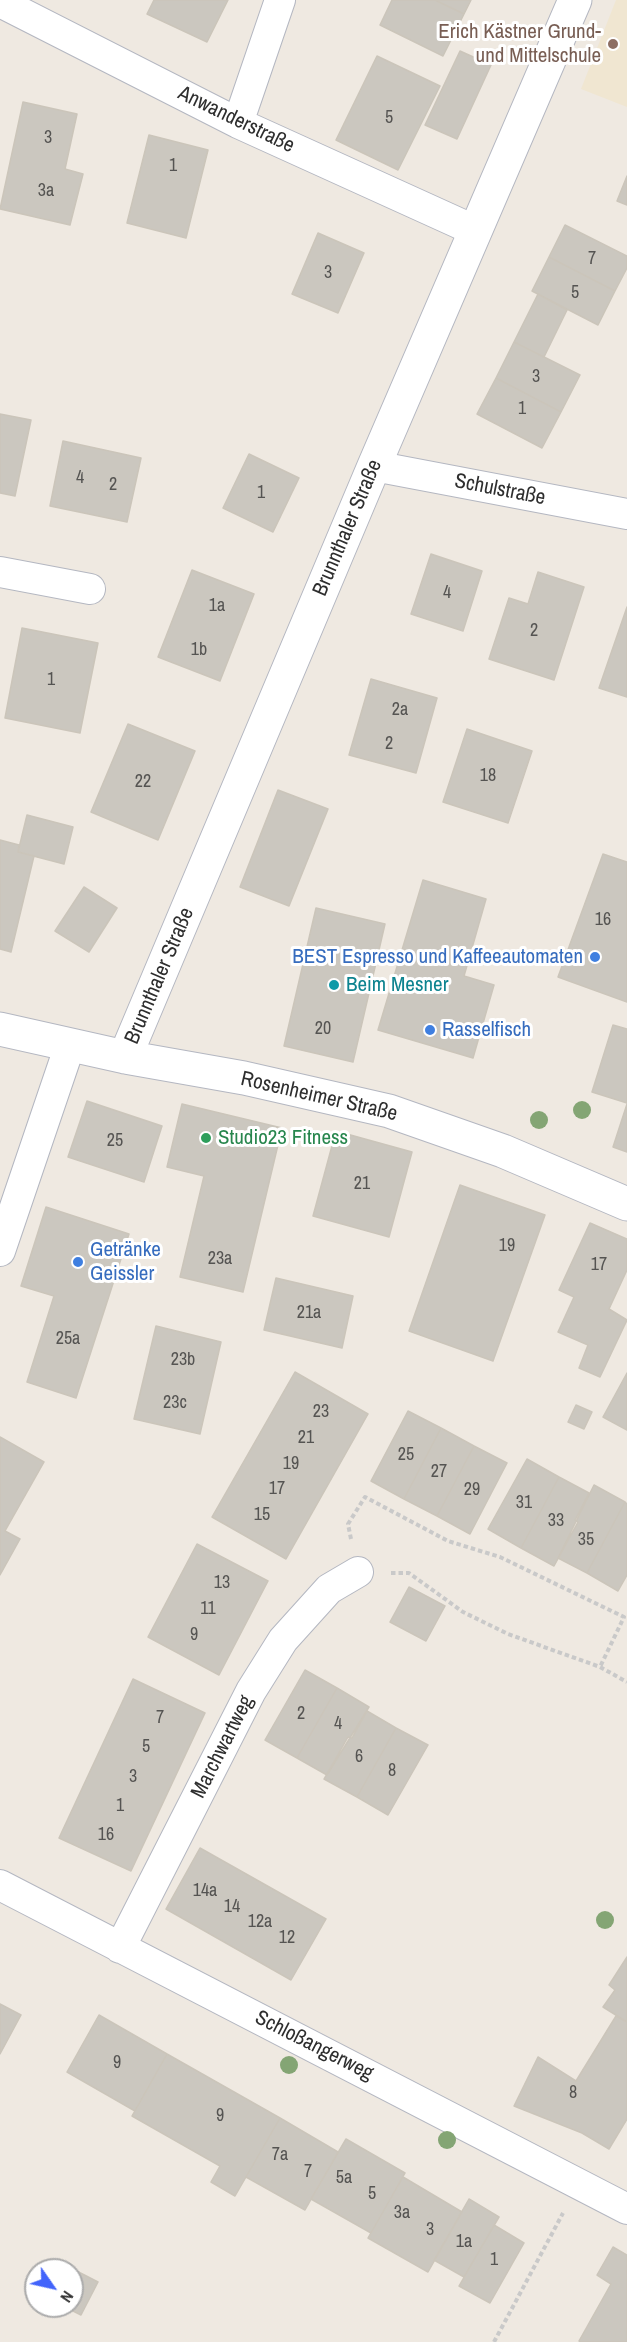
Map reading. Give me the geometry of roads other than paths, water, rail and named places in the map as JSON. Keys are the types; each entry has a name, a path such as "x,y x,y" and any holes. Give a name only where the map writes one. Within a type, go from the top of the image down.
{"street":[{"path":"238,123 280,0"},
{"name":"Brunnthaler Straße","path":"125,1057 374,466 575,0"},
{"name":"Anwanderstraße","path":"0,2 238,123 476,231"},
{"name":"Schulstraße","path":"374,466 627,514"},
{"path":"0,572 90,589"},
{"name":"Rosenheimer Straße","path":"0,1029 70,1046 244,1078 389,1111 503,1151 627,1204"},
{"path":"0,1251 70,1046"},
{"name":"Marchwartweg","path":"120,1948 262,1674 283,1640 329,1589 358,1572"},
{"name":"Schloßangerweg","path":"0,1885 579,2182 627,2209"}],"place":[{"name":"Erich Kästner Grund- und Mittelschule","path":"613,44"},
{"name":"BEST Espresso und Kaffeeautomaten","path":"595,957"},
{"name":"Beim Mesner","path":"334,985"},
{"name":"Rasselfisch","path":"430,1030"},
{"name":"Studio23 Fitness","path":"206,1138"},
{"name":"Getränke Geissler","path":"78,1262"}]}
